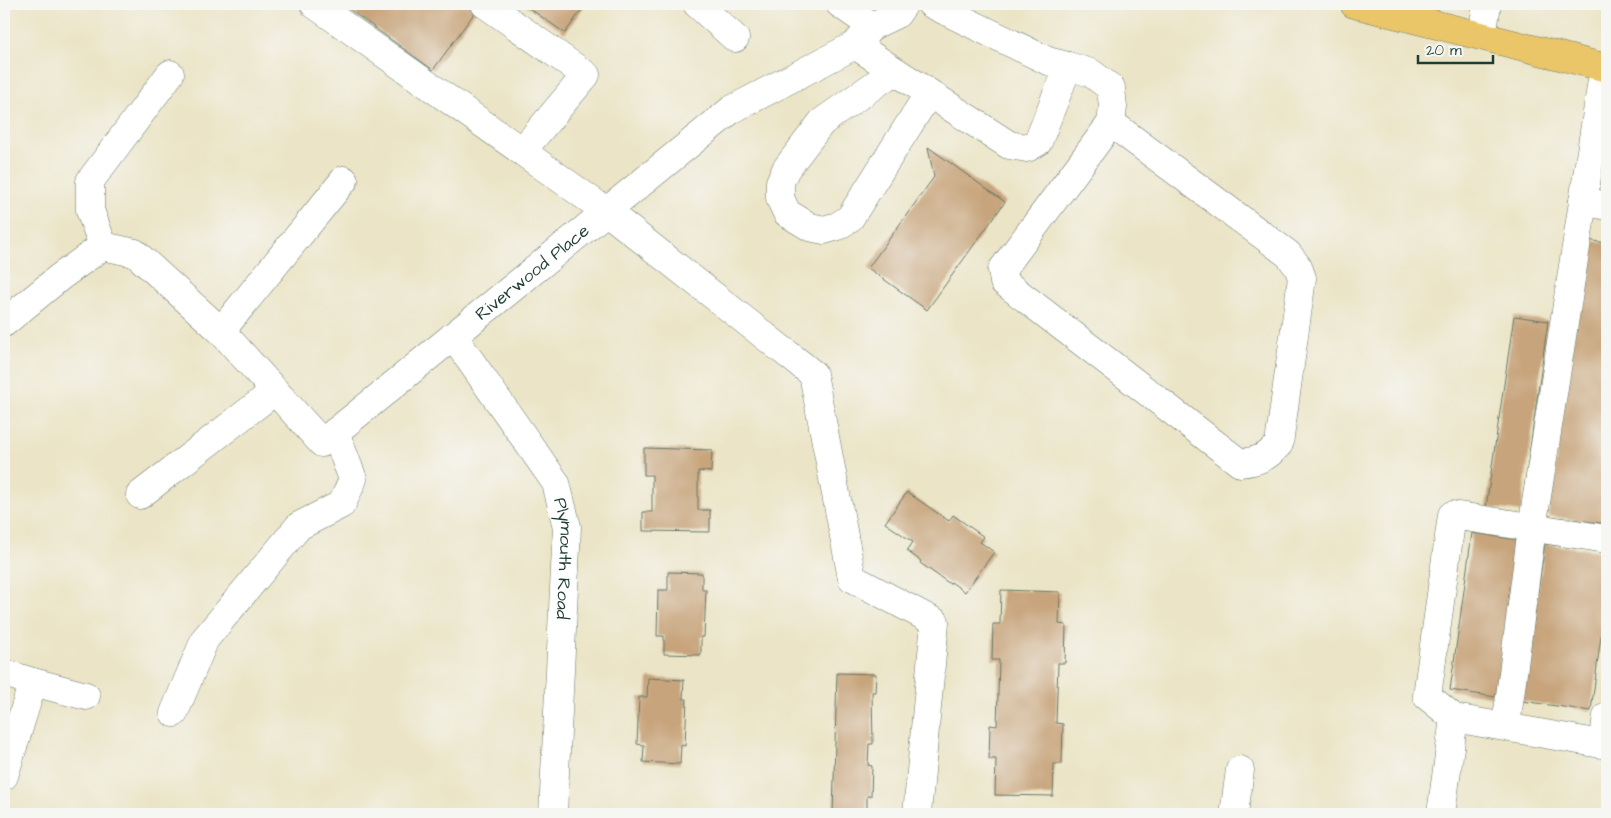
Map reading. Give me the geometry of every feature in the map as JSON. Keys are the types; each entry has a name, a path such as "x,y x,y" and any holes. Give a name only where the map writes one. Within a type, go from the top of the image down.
{"highway":[{"path":"1354,4 1605,68"}],"street":[{"path":"314,4 606,211 813,374 852,578 934,622 917,814"},
{"path":"485,4 586,75 522,152"},
{"path":"697,4 735,38"},
{"path":"840,4 867,25 894,71 1008,145 1027,148 1038,142 1068,66"},
{"name":"Riverwood Place","path":"103,246 135,253 221,331 322,442 730,110 867,25 897,14 904,4"},
{"path":"931,4 1048,61 1091,73 1111,88 1113,107 1111,122 1002,270 1004,282 1240,463 1258,461 1271,453 1279,444 1302,278 1298,267 1288,254 1111,122"},
{"path":"1482,36 1487,4"},
{"path":"1506,726 1532,528 1595,203 1605,68"},
{"path":"894,71 822,122 786,169 780,182 780,198 787,212 810,227 824,230 838,226 850,218 928,93"},
{"path":"4,323 60,277 103,246 90,210 90,181 170,74"},
{"path":"221,331 344,180"},
{"name":"Plymouth Road","path":"453,336 556,483 568,527 553,814"},
{"path":"140,495 276,390"},
{"path":"174,713 205,639 299,526 342,504 353,479 335,432"},
{"path":"1607,540 1452,515 1427,696 1454,718 1605,745 1607,716"},
{"path":"4,673 86,696"},
{"path":"4,776 33,682"},
{"path":"1441,814 1454,718"},
{"path":"1234,814 1240,770"}],"building":[{"path":"342,4 473,4 478,8 433,70"},
{"path":"523,4 586,4 565,33"},
{"path":"928,147 1005,202 927,310 868,268 934,177"},
{"path":"1587,240 1607,243 1607,524 1548,516"},
{"path":"1514,316 1548,321 1521,512 1486,507"},
{"path":"644,448 712,450 711,472 698,471 698,510 710,510 710,532 643,531 643,512 652,512 652,475 644,475"},
{"path":"907,492 949,521 953,515 984,537 980,542 994,552 965,592 920,563 921,561 907,551 913,542 885,523"},
{"path":"1472,533 1518,540 1496,697 1450,690"},
{"path":"1545,544 1607,552 1607,591 1591,711 1522,701"},
{"path":"668,572 702,573 702,590 706,590 704,637 701,637 701,655 664,654 664,636 657,636 658,590 668,590"},
{"path":"1001,590 1060,592 1059,624 1066,625 1065,663 1058,663 1056,723 1063,724 1062,764 1054,764 1053,796 995,795 996,759 989,759 990,725 997,726 999,660 992,660 993,624 1000,624"},
{"path":"837,673 876,674 875,692 872,692 873,744 869,744 868,765 872,766 871,796 867,796 867,814 833,814"},
{"path":"648,678 684,680 683,699 687,699 685,746 681,745 680,764 643,762 644,745 637,744 639,697 647,697"}]}
